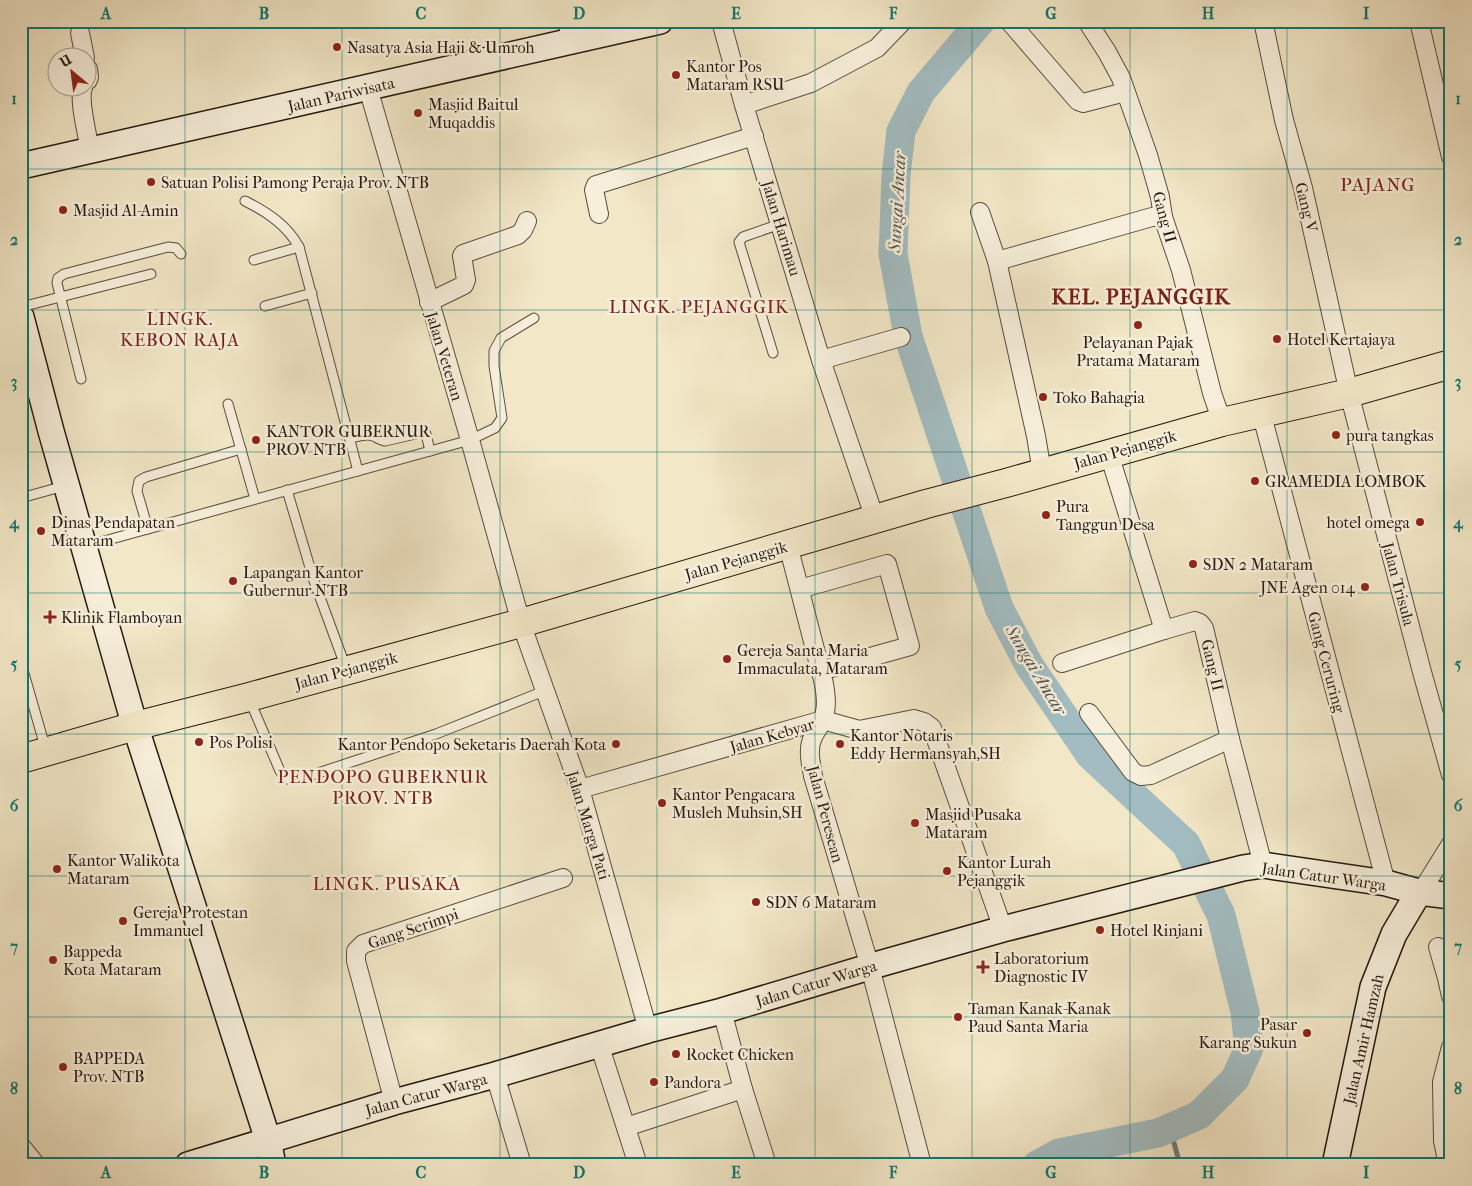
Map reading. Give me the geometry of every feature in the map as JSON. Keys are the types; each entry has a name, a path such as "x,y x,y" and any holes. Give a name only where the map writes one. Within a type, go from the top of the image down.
{"main road":[{"name":"Jalan Pejanggik","path":"34,756 136,726 521,623 926,504 1222,422 1349,393 1451,364"}],"street":[{"name":"Jalan Pariwisata","path":"21,166 368,88 569,31 660,21"},
{"name":"Jalan Harimau","path":"721,21 744,105 821,360 875,519"},
{"path":"744,105 812,83 877,48 903,21"},
{"path":"1009,21 1078,101 1083,103 1125,92"},
{"name":"Gang II","path":"1087,21 1121,78 1148,155 1160,197 1163,217 1181,270 1212,393 1222,422"},
{"name":"Gang V","path":"1263,21 1284,120 1303,188 1349,393"},
{"path":"1419,21 1451,157"},
{"path":"80,33 83,48"},
{"name":"Jalan Veteran","path":"368,88 521,623"},
{"path":"81,98 90,151"},
{"path":"598,214 594,190 596,185 600,183 754,136"},
{"path":"980,212 997,261 1036,436 1042,472"},
{"path":"997,261 1152,217 1163,217"},
{"path":"429,302 464,285 466,280 462,256 464,254 518,234 524,230 527,221"},
{"path":"21,317 84,547 136,726 268,1140 273,1165"},
{"path":"821,360 901,337"},
{"name":"Jalan Trisula","path":"1349,393 1451,775"},
{"name":"Gang Ceruring","path":"1261,412 1386,884"},
{"path":"1062,663 1164,630 1109,454"},
{"name":"Jalan Peresean","path":"788,545 826,696 823,720 811,743 810,757 813,776 870,967 922,1165"},
{"path":"800,589 887,564 910,646 820,671"},
{"name":"Gang II","path":"1164,630 1195,620 1204,628 1230,739 1253,866"},
{"name":"Jalan Marga Pati","path":"521,623 580,789 648,1030"},
{"path":"1089,713 1133,772 1141,776 1151,776 1230,739"},
{"name":"Jalan Kebyar","path":"580,789 823,720 859,730 914,719 924,722 932,728 1003,929"},
{"path":"1419,892 1451,844"},
{"name":"Jalan Catur Warga","path":"188,1165 394,1102 722,1011 1003,929 1253,866 1386,884 1419,892 1451,896"},
{"name":"Gang Serimpi","path":"394,1102 356,961 356,951 363,944 563,878"},
{"name":"Jalan Amir Hamzah","path":"1335,1165 1373,987 1394,934 1419,892"},
{"path":"1438,947 1451,996"},
{"path":"722,1011 743,1089 767,1165"},
{"path":"599,1044 638,1165"},
{"path":"1448,1165 1443,1142 1442,1082 1451,1047"},
{"path":"495,1075 522,1165"},
{"path":"626,1128 743,1089"}],"lane":[{"path":"245,201 270,214 292,235 299,247 358,471"},
{"path":"773,353 738,242 743,237 780,224"},
{"path":"81,379 60,297 57,283 58,278 64,274 168,247 176,248 181,254"},
{"path":"254,260 299,247"},
{"path":"21,307 151,274"},
{"path":"265,306 312,293"},
{"path":"84,547 470,440 496,428 502,418 494,366 494,351 501,338 534,318"},
{"path":"228,404 255,499"},
{"path":"350,438 372,435 385,441 424,432 430,451"},
{"path":"148,529 137,491 140,481 146,477 241,449"},
{"path":"21,498 67,485"},
{"path":"287,490 314,581 346,670"},
{"path":"21,663 34,756"},
{"path":"249,697 280,771 287,780 300,779 436,734 544,691"},
{"path":"21,1139 42,1165"}],"waterway":[{"name":"Sungai Ancar","path":"981,21 921,92 901,131 896,175 893,254 908,336 999,608 1029,665 1090,755 1186,844 1221,915 1245,1012 1249,1048 1235,1079 1199,1115 1158,1133 1059,1153 1037,1165"},
{"path":"1170,1128 1180,1165"}],"place":[{"name":"Nasatya Asia Haji & Umroh","path":"337,47"},
{"name":"Kantor Pos Mataram RSU","path":"676,75"},
{"name":"Masjid Baitul Muqaddis","path":"418,113"},
{"name":"Satuan Polisi Pamong Peraja Prov. NTB","path":"151,182"},
{"name":"Masjid Al-Amin","path":"63,210"},
{"name":"Pelayanan Pajak Pratama Mataram","path":"1138,325"},
{"name":"Hotel Kertajaya","path":"1277,339"},
{"name":"Toko Bahagia","path":"1043,397"},
{"name":"pura tangkas","path":"1336,435"},
{"name":"KANTOR GUBERNUR PROV NTB","path":"256,440"},
{"name":"GRAMEDIA LOMBOK","path":"1255,481"},
{"name":"Pura Tanggun Desa","path":"1046,515"},
{"name":"hotel omega","path":"1420,522"},
{"name":"Dinas Pendapatan Mataram","path":"41,531"},
{"name":"SDN 2 Mataram","path":"1193,564"},
{"name":"Lapangan Kantor Gubernur NTB","path":"233,581"},
{"name":"JNE Agen 014","path":"1365,587"},
{"name":"Klinik Flamboyan","path":"50,617"},
{"name":"Gereja Santa Maria Immaculata, Mataram","path":"727,659"},
{"name":"Pos Polisi","path":"199,742"},
{"name":"Kantor Pendopo Seketaris Daerah Kota","path":"616,744"},
{"name":"Kantor Notaris Eddy Hermansyah,SH","path":"840,744"},
{"name":"Kantor Pengacara Musleh Muhsin,SH","path":"662,803"},
{"name":"Masjid Pusaka Mataram","path":"915,823"},
{"name":"Kantor Walikota Mataram","path":"57,869"},
{"name":"Kantor Lurah Pejanggik","path":"947,871"},
{"name":"SDN 6 Mataram","path":"756,902"},
{"name":"Gereja Protestan Immanuel","path":"123,921"},
{"name":"Hotel Rinjani","path":"1100,930"},
{"name":"Bappeda Kota Mataram","path":"53,960"},
{"name":"Laboratorium Diagnostic IV","path":"983,967"},
{"name":"Taman Kanak-Kanak Paud Santa Maria","path":"958,1017"},
{"name":"Pasar Karang Sukun","path":"1307,1033"},
{"name":"Rocket Chicken","path":"676,1054"},
{"name":"BAPPEDA Prov. NTB","path":"63,1067"},
{"name":"Pandora","path":"654,1082"}],"district":[{"name":"PAJANG","path":"1378,184"},
{"name":"KEL. PEJANGGIK","path":"1141,297"},
{"name":"LINGK. PEJANGGIK","path":"699,307"},
{"name":"LINGK. KEBON RAJA","path":"180,329"},
{"name":"PENDOPO GUBERNUR PROV. NTB","path":"383,788"},
{"name":"LINGK. PUSAKA","path":"387,884"}]}
